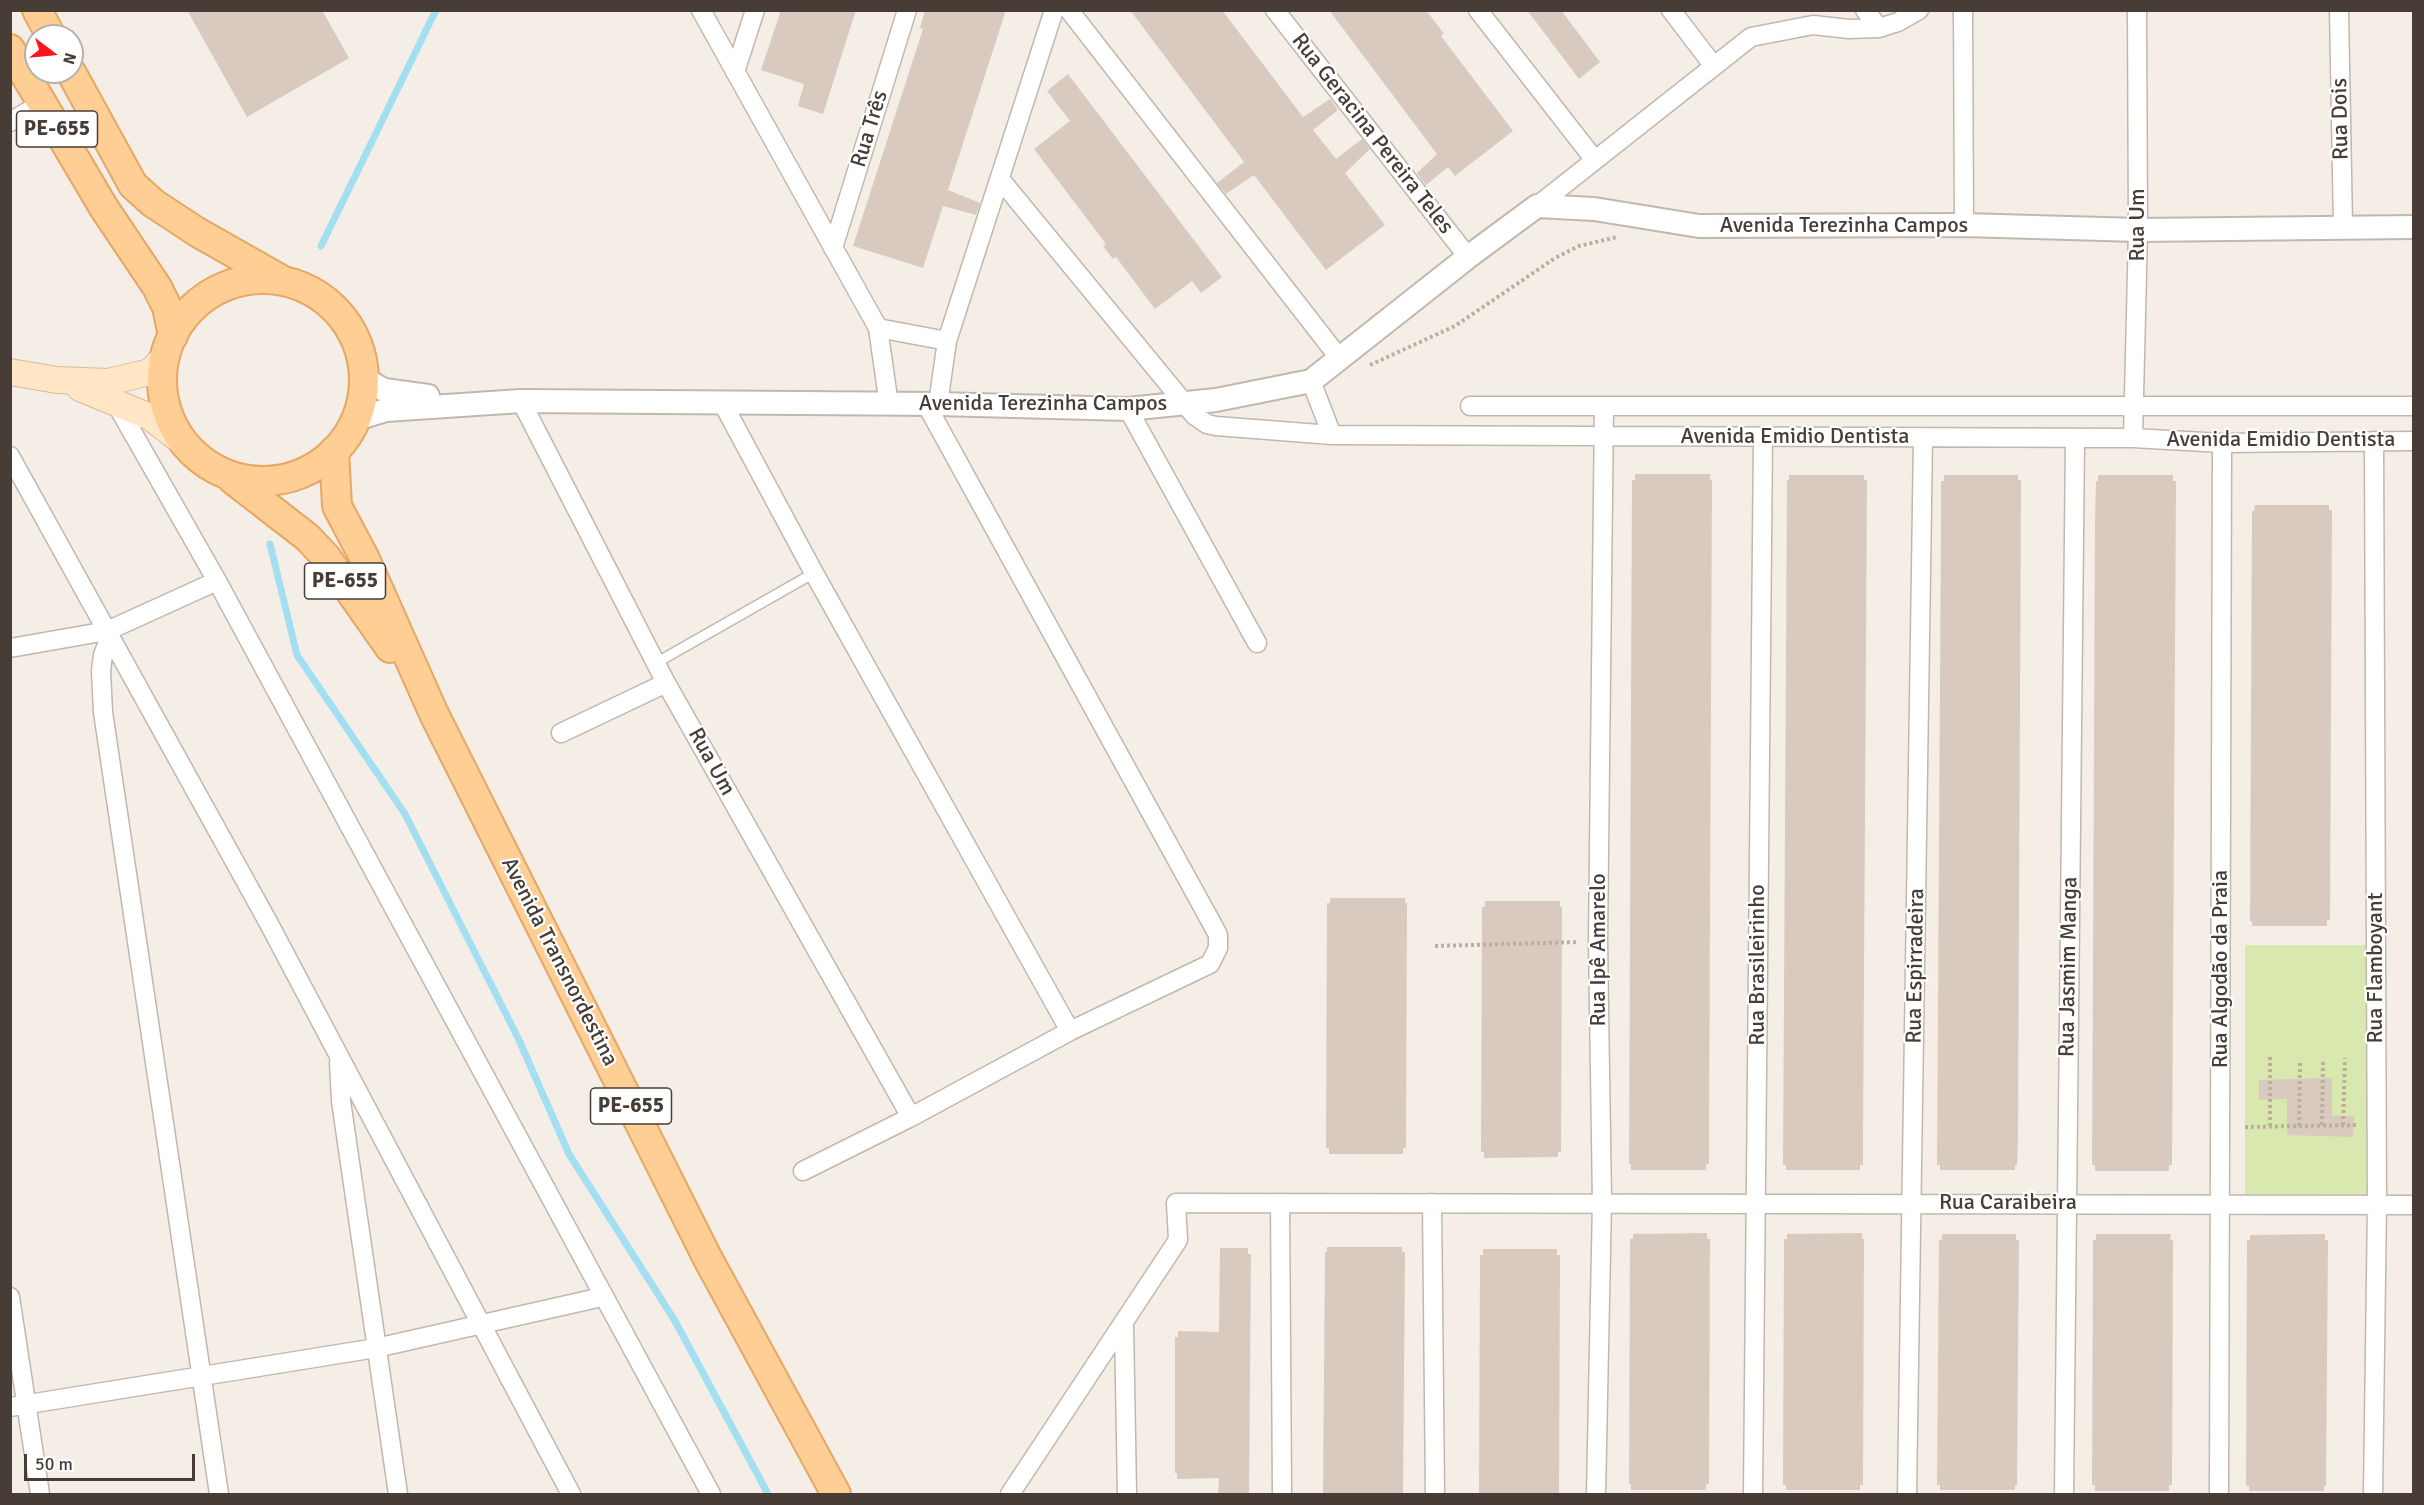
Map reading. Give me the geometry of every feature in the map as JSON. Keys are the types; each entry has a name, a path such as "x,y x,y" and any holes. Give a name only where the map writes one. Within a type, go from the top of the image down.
{"main road":[{"path":"38,10 45,24"},
{"name":"PE-655","path":"10,49 104,208 162,297 171,321 169,346"},
{"name":"PE-655","path":"78,84 133,185 153,203 197,232 285,282"},
{"path":"10,372 57,380 100,383 150,372 190,311 215,292 244,281 265,279 285,282 317,295 335,310 354,338 363,372 362,396 356,419 334,451 303,473 278,480 252,481 226,475 200,459 184,443 150,417 114,400 57,380"},
{"path":"169,346 162,386 173,426 184,443"},
{"name":"Avenida Transnordestina","path":"334,451 337,506 365,560 434,714 708,1259 836,1494"},
{"name":"Avenida Transnordestina","path":"226,475 307,537 326,557 343,578 434,714"}],"street":[{"path":"701,10 878,328 890,405"},
{"path":"735,72 755,10"},
{"name":"Rua Três","path":"833,248 908,10"},
{"path":"803,1171 911,1117 1070,1031 1210,964 1216,956 1218,936 932,404 947,341 1054,10"},
{"path":"1069,10 1340,359"},
{"name":"Rua Geracina Pereira Teles","path":"1275,10 1468,257"},
{"path":"1478,10 1594,159"},
{"path":"1671,10 1713,65"},
{"path":"1865,10 1879,28"},
{"path":"1537,206 1751,37 1813,25 1849,29 1879,28 1898,22 1919,10"},
{"path":"1963,10 1965,225"},
{"name":"Rua Um","path":"2133,438 2138,230 2137,10"},
{"name":"Rua Dois","path":"2339,10 2343,227"},
{"path":"10,122 42,103"},
{"name":"Avenida Emidio Dentista","path":"1000,178 1199,419 1216,426 1332,435 2133,438 2222,443 2414,441"},
{"name":"Avenida Terezinha Campos","path":"486,402 932,404 1128,409 1187,404 1311,381 1468,257 1537,206 1594,208 1700,226 1965,225 2138,230 2414,227"},
{"path":"878,328 947,341"},
{"path":"363,372 370,382 384,390 486,402"},
{"path":"1311,381 1332,435"},
{"path":"114,400 217,581 711,1494"},
{"name":"Rua Um","path":"521,401 666,683 911,1117"},
{"path":"356,419 386,410 486,402"},
{"path":"722,402 814,573 1070,1031"},
{"name":"Avenida Emidio Dentista","path":"1470,406 2414,406"},
{"name":"Rua Ipê Amarelo","path":"1596,1494 1602,1202 1598,941 1606,436 1604,406"},
{"path":"1128,409 1257,643"},
{"name":"Rua Brasileirinho","path":"1753,1494 1763,436"},
{"name":"Rua Espirradeira","path":"1907,1494 1923,438"},
{"name":"Rua Jasmim Manga","path":"2064,1494 2075,439"},
{"name":"Rua Flamboyant","path":"2373,1494 2377,1205 2374,441"},
{"name":"Rua Algodão da Praia","path":"2219,1494 2222,443"},
{"path":"10,456 267,920 571,1494"},
{"path":"10,648 108,634 217,581"},
{"path":"108,634 101,671 103,712 219,1494"},
{"path":"561,733 666,683"},
{"path":"339,1057 341,1101 398,1494"},
{"name":"Rua Caraibeira","path":"1124,1324 1178,1240 1176,1203 2414,1204"},
{"path":"1280,1203 1282,1494"},
{"path":"1432,1203 1435,1494"},
{"path":"10,1297 19,1406 40,1494"},
{"path":"19,1406 376,1348 603,1297"},
{"path":"1010,1494 1124,1324"},
{"path":"1124,1324 1126,1494"}],"lane":[{"path":"656,663 814,573"}],"path":[{"path":"1365,367 1455,326 1555,258 1579,246 1619,236"},
{"path":"1435,946 1598,941"},
{"path":"2270,1057 2271,1126"},
{"path":"2343,1125 2345,1059"},
{"path":"2322,1125 2323,1061"},
{"path":"2299,1126 2300,1062"},
{"path":"2245,1127 2376,1125"}],"green space":[{"path":"2245,945 2372,945 2372,1199 2245,1199"}],"building":[{"path":"187,10 322,10 349,58 247,117"},
{"path":"781,10 856,10 823,114 798,106 804,84 761,70"},
{"path":"925,10 1006,10 948,190 980,203 976,215 943,206 923,268 853,246 923,29 920,28"},
{"path":"1130,10 1222,10 1303,117 1330,99 1338,110 1313,130 1336,159 1362,139 1370,149 1345,173 1385,225 1326,270 1254,175 1226,194 1217,183 1244,162"},
{"path":"1329,10 1426,10 1444,34 1441,36 1513,131 1455,176 1448,167 1426,185 1417,173 1437,154"},
{"path":"1527,10 1561,10 1600,62 1579,79"},
{"path":"1068,74 1222,277 1201,293 1192,281 1155,309 1116,257 1113,259 1103,246 1106,244 1034,149 1070,121 1047,91"},
{"path":"1635,474 1710,474 1710,480 1712,480 1709,1164 1706,1164 1706,1170 1631,1170 1631,1164 1629,1164 1632,480 1635,480"},
{"path":"1789,475 1864,475 1864,480 1867,480 1863,1165 1860,1165 1860,1170 1786,1170 1786,1165 1783,1165 1787,480 1789,480"},
{"path":"1944,475 2018,475 2018,480 2021,480 2018,1139 2015,1170 1940,1170 1940,1165 1937,1165 1941,481 1944,481"},
{"path":"2098,475 2173,475 2173,481 2176,481 2172,1165 2169,1165 2169,1171 2095,1171 2095,1165 2092,1165 2095,522"},
{"path":"2255,505 2329,505 2329,510 2332,510 2330,920 2327,920 2327,926 2252,926 2252,921 2250,921 2252,511"},
{"path":"1330,898 1405,898 1405,903 1407,903 1406,1148 1403,1148 1403,1154 1329,1154 1329,1148 1326,1148 1327,903 1330,903"},
{"path":"1485,901 1560,901 1560,907 1562,907 1561,1152 1558,1152 1558,1157 1484,1158 1484,1152 1481,1152 1482,907 1485,907"},
{"path":"2332,1078 2332,1116 2354,1116 2353,1137 2287,1135 2287,1099 2259,1100 2259,1080"},
{"path":"1707,1233 1707,1239 1710,1239 1709,1484 1706,1484 1706,1490 1631,1490 1631,1484 1629,1484 1630,1239 1633,1239 1633,1234"},
{"path":"1862,1233 1862,1239 1864,1239 1863,1485 1860,1485 1860,1490 1786,1490 1786,1485 1783,1485 1784,1239 1787,1239 1787,1234"},
{"path":"1942,1234 2016,1234 2016,1240 2019,1240 2017,1485 2015,1485 2015,1490 1940,1490 1940,1485 1937,1485 1939,1240 1942,1240"},
{"path":"2096,1234 2171,1234 2170,1240 2173,1240 2172,1485 2169,1485 2169,1491 2095,1491 2095,1485 2092,1485 2093,1240 2096,1240"},
{"path":"2325,1234 2325,1240 2328,1240 2326,1486 2324,1486 2324,1491 2249,1491 2249,1486 2246,1486 2247,1240 2250,1240 2250,1235"},
{"path":"1327,1247 1402,1247 1402,1252 1405,1252 1403,1494 1323,1494 1325,1252 1327,1252"},
{"path":"1220,1248 1248,1248 1248,1254 1251,1254 1249,1494 1218,1494 1219,1478 1177,1479 1177,1473 1175,1473 1175,1337 1178,1337 1178,1331 1219,1332"},
{"path":"1483,1249 1557,1249 1557,1255 1560,1255 1559,1494 1479,1494 1480,1255 1483,1255"}],"waterway":[{"path":"321,246 436,10"},
{"path":"270,544 297,655 405,814 519,1040 569,1154 675,1321 768,1494"}]}
